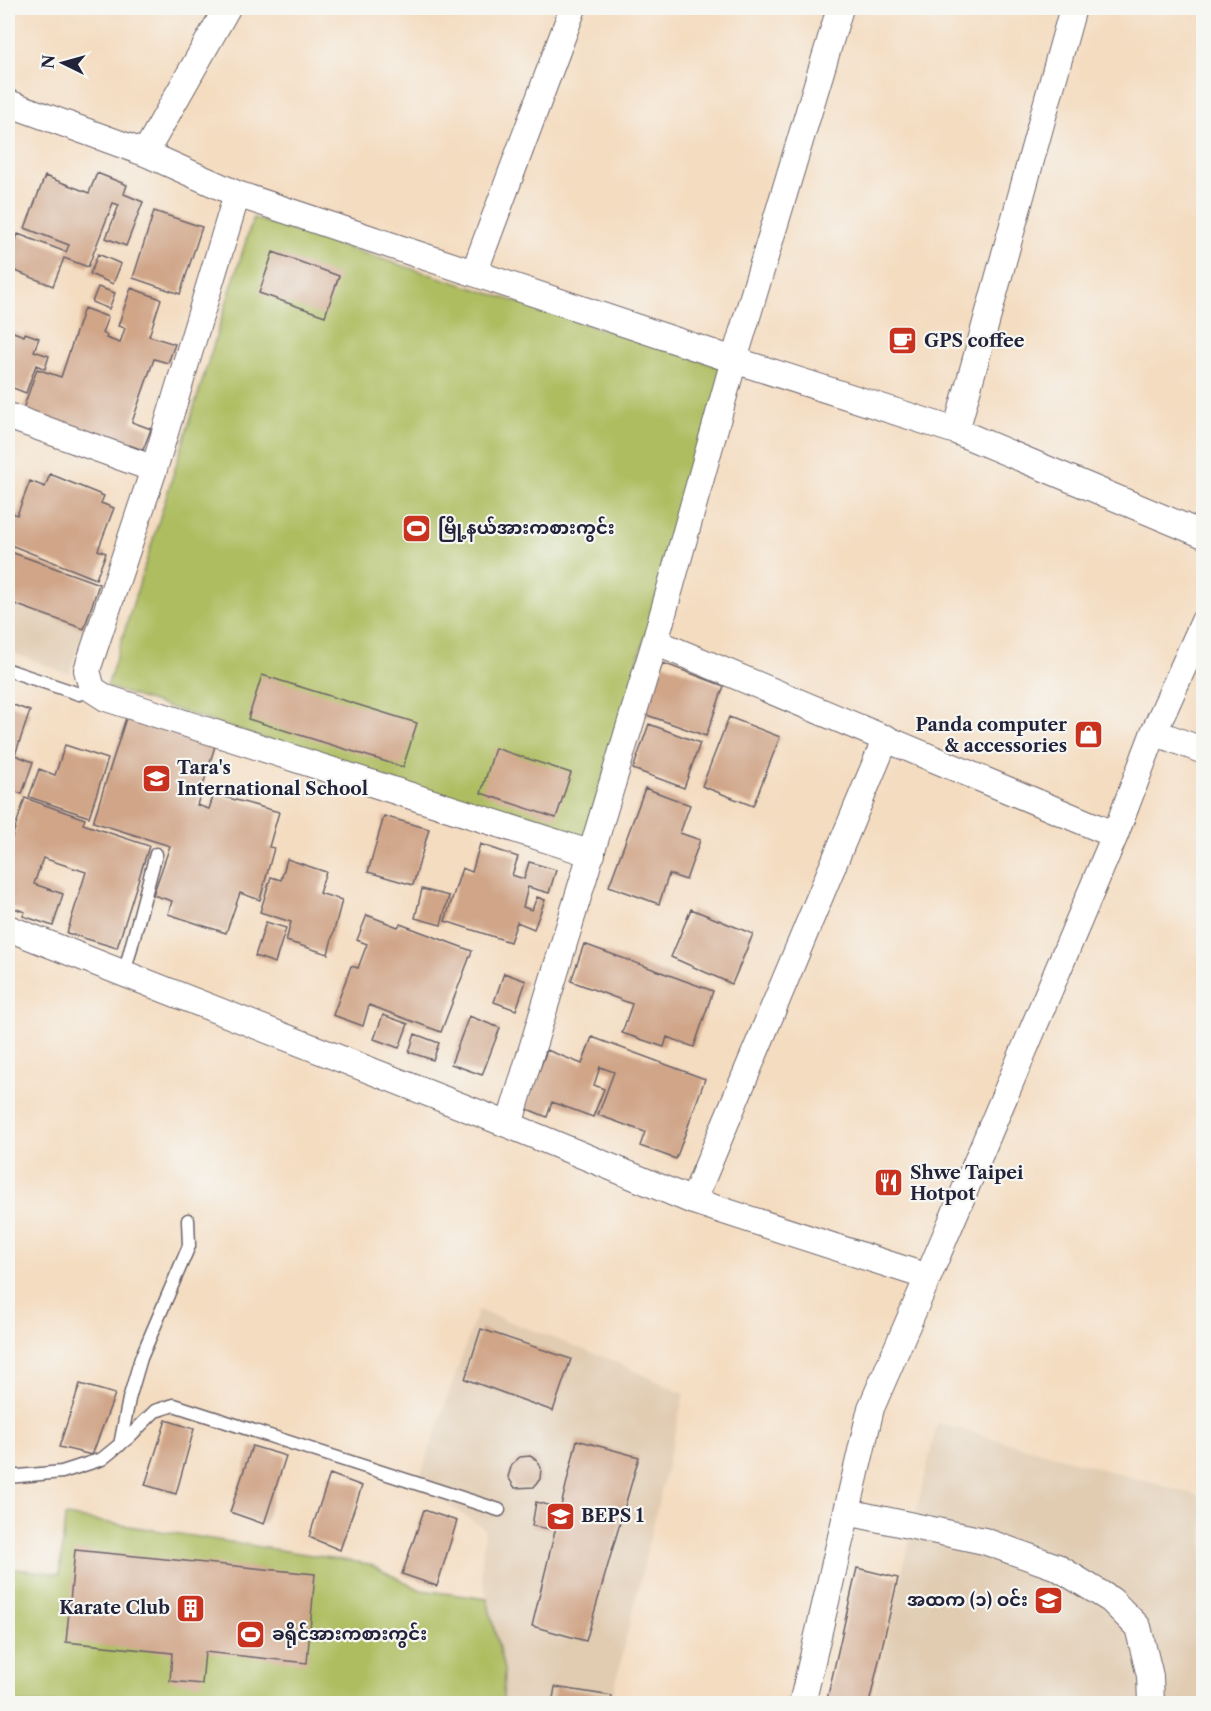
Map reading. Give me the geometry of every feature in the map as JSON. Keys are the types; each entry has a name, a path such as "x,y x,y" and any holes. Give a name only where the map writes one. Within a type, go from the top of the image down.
{"street":[{"path":"145,153 227,8"},
{"path":"474,273 573,8"},
{"path":"509,1125 656,642 734,360 840,8"},
{"path":"956,431 1073,8"},
{"path":"8,103 145,153 237,194 734,360 956,431 1203,536"},
{"path":"237,194 154,469 87,670 92,689 106,698 592,854"},
{"path":"8,416 154,469"},
{"path":"802,1704 871,1408 1115,835 1154,732 1203,621"},
{"path":"656,642 1115,835"},
{"path":"1154,732 1203,751"},
{"path":"693,1201 886,738"},
{"path":"8,928 509,1125 693,1201 928,1277"},
{"path":"847,1512 984,1541 1057,1567 1111,1600 1138,1627 1150,1676 1151,1704"}],"lane":[{"path":"8,670 79,694 92,689"},
{"path":"124,974 156,854"},
{"path":"120,1444 141,1358 189,1246 188,1220"},
{"path":"8,1478 62,1472 102,1459 156,1411 174,1405 499,1510"}],"shaded area":[{"path":"8,551 99,584 69,674 8,651"},
{"name":"BEPS 1","path":"478,1310 609,1359 684,1394 611,1703 503,1703 504,1670 481,1574 485,1529 417,1485"},
{"name":"အထက (၁) ဝင်း","path":"937,1423 1203,1497 1203,1703 871,1704"}],"green space":[{"name":"မြို့နယ်အားကစားကွင်း","path":"253,218 724,368 584,844 107,687"},
{"name":"ခရိုင်အားကစားကွင်း","path":"65,1516 369,1564 421,1590 487,1599 504,1670 503,1703 8,1704 8,1568 60,1574"}],"building":[{"path":"97,173 127,185 124,194 143,202 126,246 106,238 119,205 113,203 88,267 64,258 53,286 8,268 18,234 66,252 69,245 25,228 45,176 89,193"},
{"path":"154,211 202,227 180,294 133,278"},
{"path":"273,252 339,276 325,316 259,293"},
{"path":"98,254 121,264 113,284 90,274"},
{"path":"98,287 115,293 109,309 92,302"},
{"path":"131,288 161,299 149,336 175,344 168,363 154,359 132,422 151,429 143,450 129,445 127,450 23,409 37,369 61,377 84,308 108,317 102,333 107,335 106,338 120,343 125,328 118,326"},
{"path":"8,330 24,336 25,333 39,338 34,351 49,356 45,369 36,365 26,393 8,386"},
{"path":"50,474 104,496 101,503 114,508 98,550 106,553 96,579 8,544 8,511 17,515 30,481 45,487"},
{"path":"8,551 99,584 84,629 9,602 11,597 8,596"},
{"path":"663,663 724,686 706,736 644,714"},
{"path":"262,675 417,723 403,767 248,719"},
{"path":"8,703 30,711 15,755 33,762 22,794 8,789"},
{"path":"729,717 780,737 753,806 702,786"},
{"path":"126,718 215,746 197,805 209,809 214,794 279,812 269,847 274,848 260,900 240,893 226,933 168,914 172,901 153,895 170,846 93,822"},
{"path":"649,724 700,743 684,788 633,769"},
{"path":"65,745 108,759 89,817 29,797 39,769 55,775"},
{"path":"495,748 571,773 556,818 481,793"},
{"path":"645,788 690,805 680,833 700,840 686,880 669,874 659,904 609,886"},
{"path":"25,798 85,819 83,824 149,846 117,948 67,933 86,872 43,858 34,884 63,894 53,926 23,916 25,912 8,906 8,849"},
{"path":"384,816 429,829 413,885 368,872"},
{"path":"480,844 518,857 512,875 524,879 529,862 556,870 549,893 528,887 523,907 532,910 537,897 545,900 534,929 517,922 510,942 445,921 462,868 472,872"},
{"path":"287,859 326,872 319,893 342,900 328,954 286,941 291,922 260,912 271,877 281,880"},
{"path":"422,889 449,896 441,925 415,918"},
{"path":"691,909 753,934 732,984 671,957"},
{"path":"367,915 398,927 400,924 472,951 441,1032 369,1005 363,1026 333,1015 351,966 358,968 367,944 357,940"},
{"path":"266,922 286,928 275,963 255,956"},
{"path":"584,944 713,991 694,1047 667,1037 664,1047 622,1033 632,1004 571,981"},
{"path":"504,973 526,981 516,1010 494,1002"},
{"path":"383,1015 408,1024 399,1048 374,1039"},
{"path":"469,1016 500,1028 482,1075 451,1064"},
{"path":"415,1034 439,1043 433,1060 409,1052"},
{"path":"592,1037 705,1079 676,1159 640,1146 645,1132 598,1115 614,1072 600,1067 594,1085 604,1089 593,1117 552,1102 547,1117 525,1108 547,1050 582,1064"},
{"path":"481,1329 571,1359 553,1411 465,1379"},
{"path":"80,1384 115,1394 92,1455 59,1447"},
{"path":"166,1420 194,1429 176,1494 145,1485"},
{"path":"577,1440 639,1457 586,1641 532,1626"},
{"path":"252,1446 286,1456 264,1524 230,1512"},
{"path":"530,1456 537,1460 541,1468 540,1479 534,1487 515,1488 508,1477 512,1464 520,1457"},
{"path":"330,1474 362,1486 340,1550 309,1537"},
{"path":"536,1502 556,1507 550,1529 532,1526"},
{"path":"424,1510 457,1521 437,1586 402,1574"},
{"name":"Karate Club","path":"75,1550 315,1574 307,1663 205,1652 202,1684 170,1681 172,1653 66,1642"},
{"path":"857,1568 898,1578 869,1704 826,1704"},
{"path":"555,1687 612,1696 611,1704 552,1704"}],"place":[{"name":"GPS coffee","path":"903,341"},
{"name":"မြို့နယ်အားကစားကွင်း","path":"417,528"},
{"name":"Panda computer & accessories","path":"1088,735"},
{"name":"Tara's International School","path":"156,778"},
{"name":"Shwe Taipei Hotpot","path":"889,1183"},
{"name":"BEPS 1","path":"560,1516"},
{"name":"အထက (၁) ဝင်း","path":"1049,1600"},
{"name":"Karate Club","path":"191,1608"},
{"name":"ခရိုင်အားကစားကွင်း","path":"251,1634"}]}
